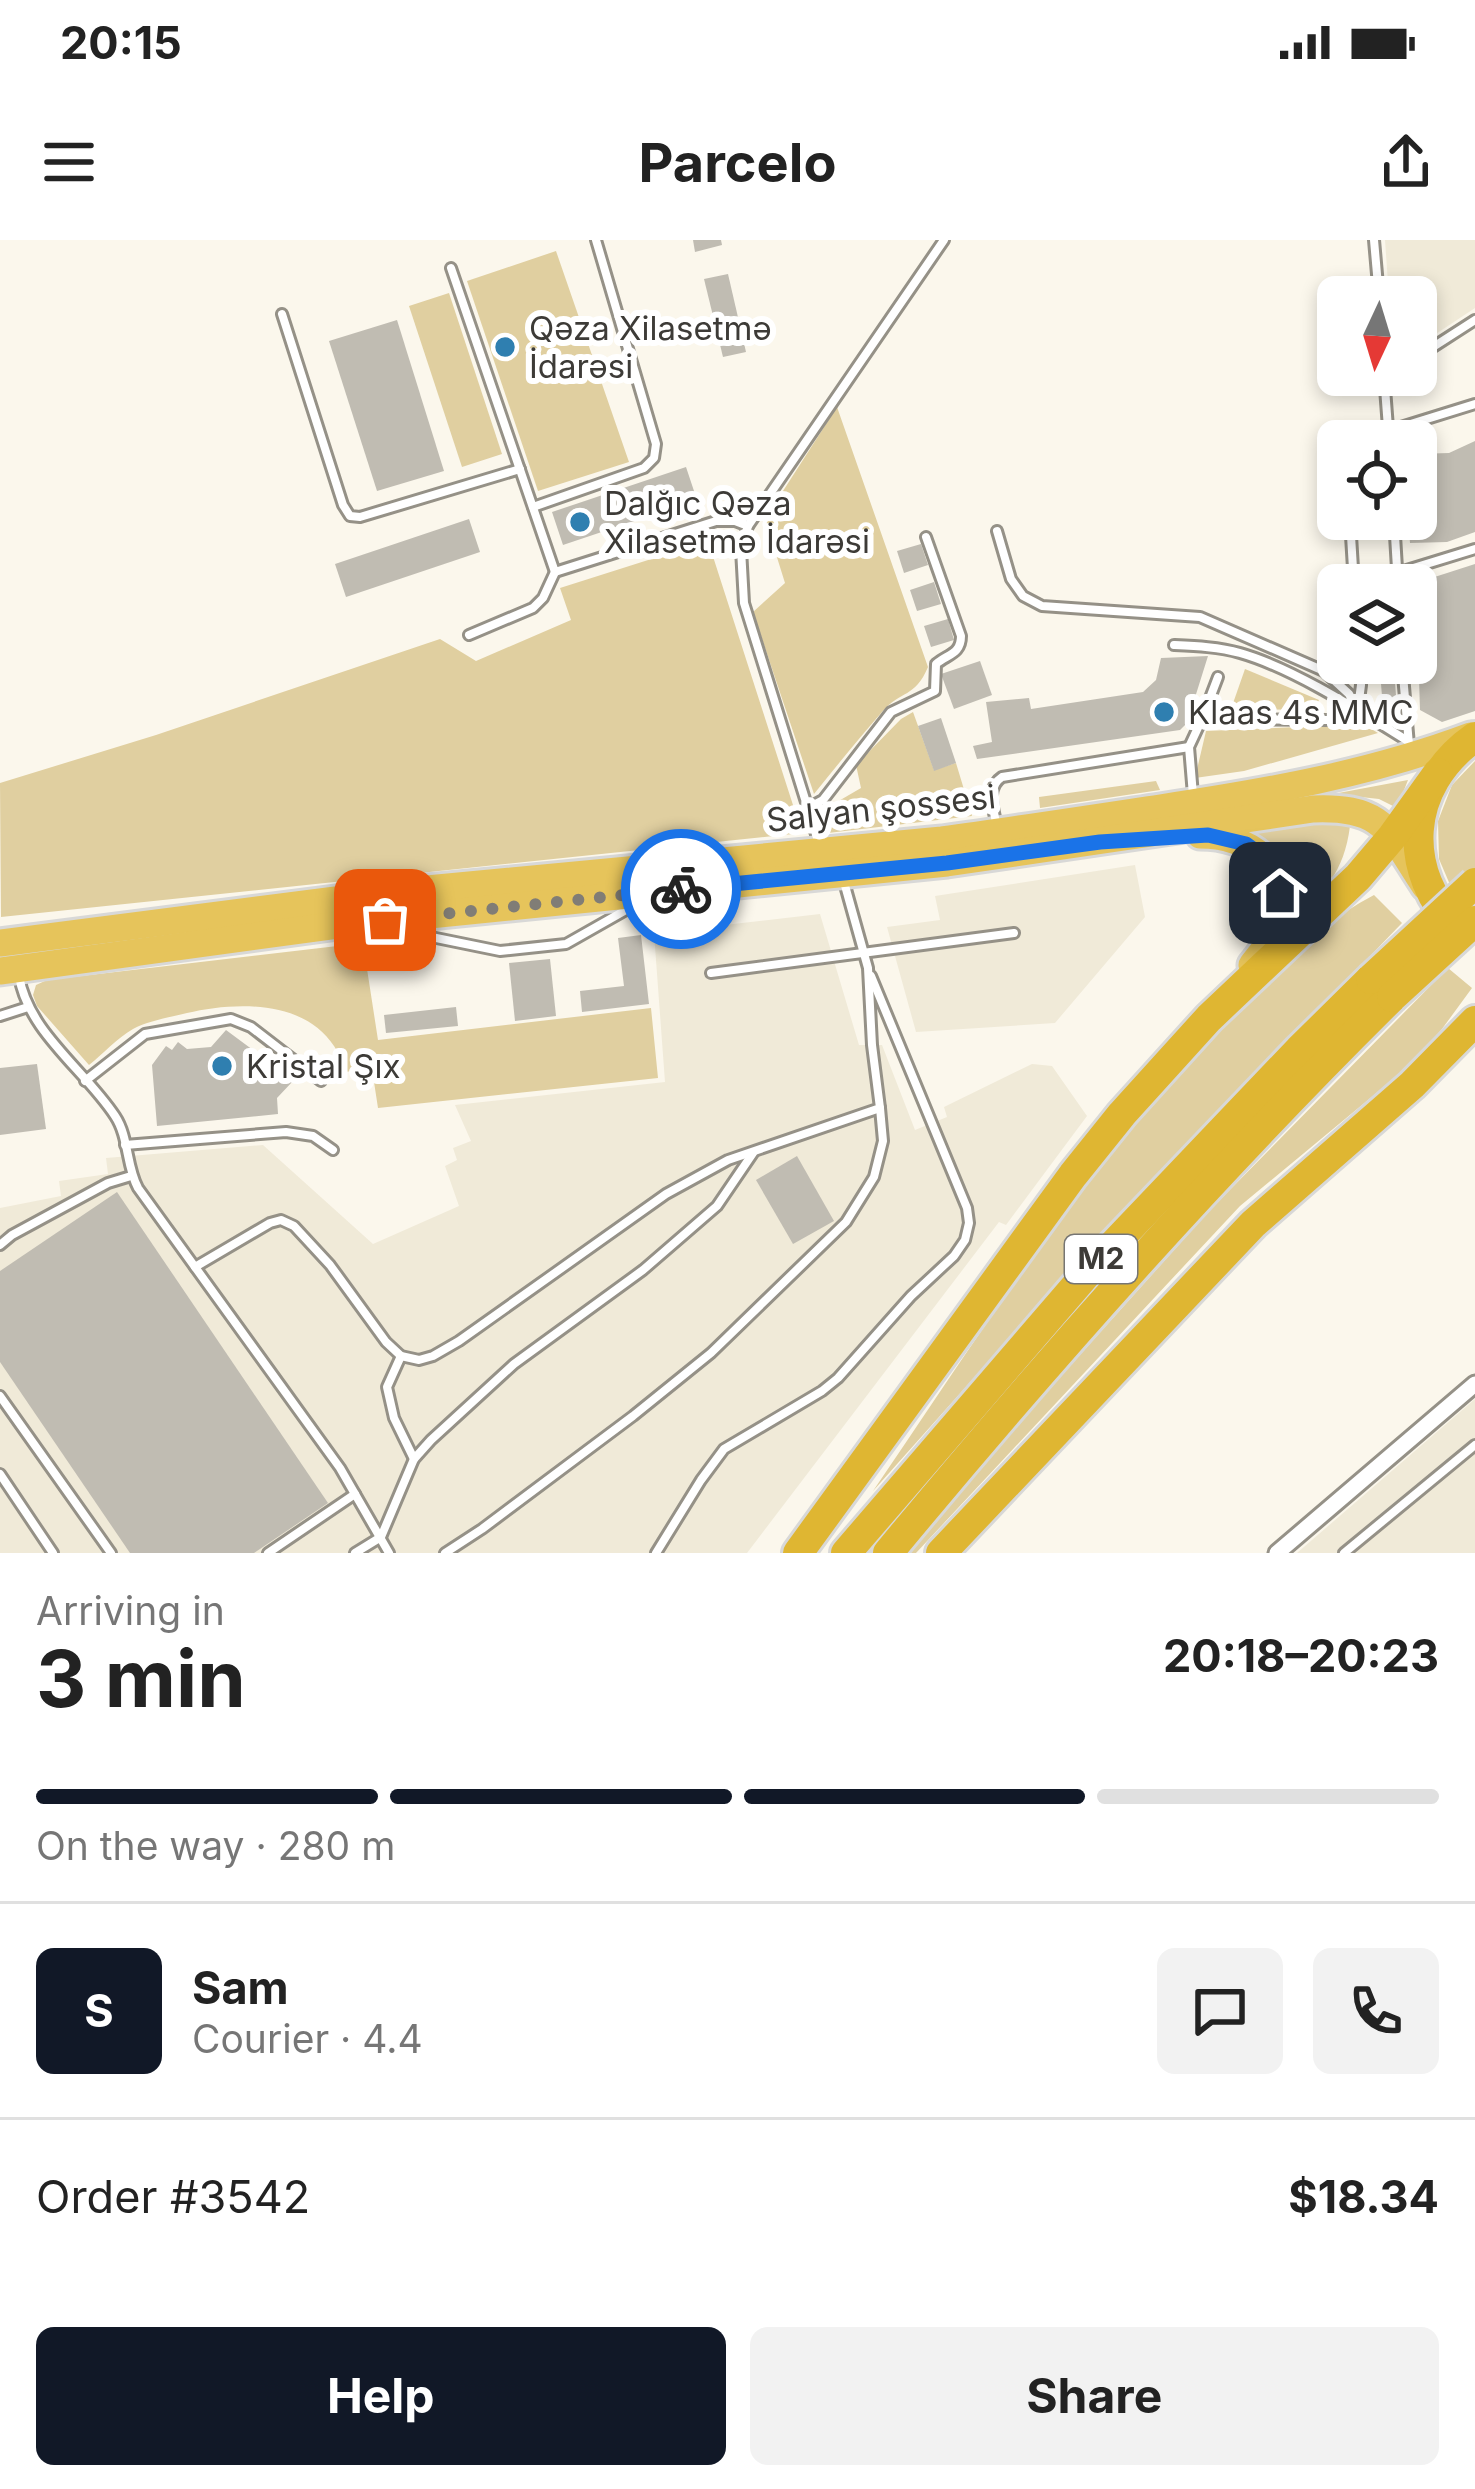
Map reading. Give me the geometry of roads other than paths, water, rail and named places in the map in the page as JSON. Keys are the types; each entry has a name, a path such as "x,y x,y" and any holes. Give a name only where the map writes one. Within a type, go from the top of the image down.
{"highway":[{"path":"1420,757 1449,759 1475,736"},
{"path":"1209,1018 1358,878 1392,837 1420,757"},
{"path":"1420,757 1421,867 1440,908"},
{"name":"Salyan şossesi","path":"0,943 406,891 998,832 1194,803 1420,757"},
{"path":"1100,842 1287,812 1334,808 1365,813 1392,837 1440,908 1475,941"},
{"path":"798,1553 1072,1175 1209,1018 1276,931 1281,914 1274,873 1246,844 1208,835 1100,842"},
{"name":"Salyan şossesi","path":"9,969 360,922 947,863 1100,842"},
{"path":"1382,988 1475,883"},
{"path":"1382,988 1475,922"},
{"name":"M2","path":"846,1553 1094,1265 1299,1050 1382,988"},
{"name":"M2","path":"887,1553 1107,1297 1321,1067 1382,988"},
{"path":"941,1553 1253,1224 1412,1085 1475,1022"}],"street":[{"path":"1277,1553 1475,1384"}],"lane":[{"path":"533,506 644,468 654,458 656,444 596,240"},
{"path":"821,851 744,603 741,549 748,526 944,240"},
{"path":"1374,240 1377,276"},
{"path":"451,268 555,572 533,608 469,635"},
{"path":"282,314 350,516 360,518 520,469"},
{"path":"1437,344 1475,320"},
{"path":"1432,420 1475,404"},
{"path":"555,572 716,521 748,526"},
{"path":"998,531 1011,579 1023,596 1042,606 1200,617 1324,671 1349,694 1357,710"},
{"path":"808,808 823,800 891,712 935,691 936,664 961,644 926,537"},
{"path":"1425,564 1475,548"},
{"path":"1174,645 1240,653 1269,664 1357,710 1420,757"},
{"path":"1194,803 1190,747 1217,677"},
{"path":"1357,710 1361,684"},
{"path":"1406,684 1420,757"},
{"path":"1202,719 1328,721 1357,710"},
{"path":"998,832 992,790 1002,777 1190,747"},
{"path":"656,1553 724,1449 838,1378 965,1240 967,1208 868,968 842,874"},
{"path":"360,922 500,951 566,944 656,892"},
{"path":"711,973 1014,933"},
{"path":"445,1553 711,1353 846,1222 874,1177 883,1141 868,968"},
{"path":"9,969 28,1007 114,1114 131,1176 340,1468 389,1553"},
{"path":"0,1016 28,1007"},
{"path":"85,1081 145,1034 230,1019 251,1027 321,1081"},
{"path":"195,1267 281,1220 294,1226 330,1264 386,1342 400,1356 419,1360 434,1356 478,1328 665,1194 728,1160 880,1108"},
{"path":"125,1145 286,1132 313,1136 333,1150"},
{"path":"355,1553 381,1537 414,1459 514,1364 643,1270 717,1206 754,1150"},
{"path":"0,1245 108,1183 131,1176"},
{"path":"400,1356 387,1387 394,1418 414,1459"},
{"path":"0,1396 111,1553"},
{"path":"1344,1553 1475,1445"},
{"path":"0,1474 53,1553"},
{"path":"268,1553 356,1494"}],"place":[{"name":"Qəza Xilasetmə İdarəsi","path":"505,347"},
{"name":"Dalğıc Qəza Xilasetmə İdarəsi","path":"580,522"},
{"name":"Klaas 4s MMC","path":"1164,712"},
{"name":"Kristal Şıx","path":"222,1066"}]}
